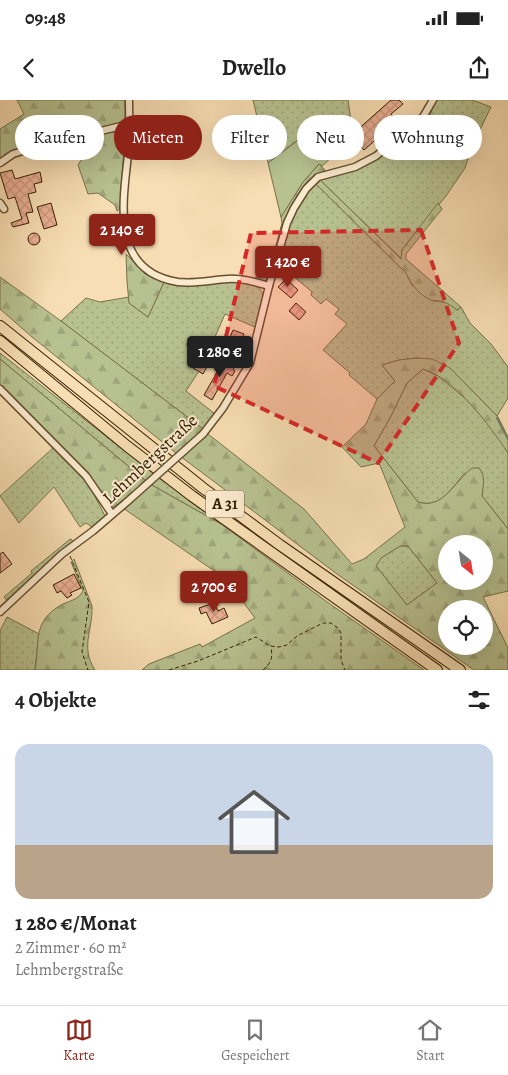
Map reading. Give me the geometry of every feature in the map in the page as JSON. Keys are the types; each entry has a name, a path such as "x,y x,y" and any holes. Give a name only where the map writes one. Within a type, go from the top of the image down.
{"highway":[{"name":"A 31","path":"0,326 203,488 280,545 460,670"},
{"name":"A 31","path":"0,341 82,410 192,496 437,670"},
{"path":"0,350 49,388 82,410"}],"street":[{"path":"129,100 130,115"},
{"name":"Lehmbergstraße","path":"0,612 62,554 93,532 203,434 223,408 250,363 269,286 290,216 309,185 323,175 368,162 423,117 433,100"},
{"path":"0,163 13,154 29,149 114,128"},
{"path":"127,160 123,221 126,239 136,259 150,271 178,282 239,279 269,286"},
{"path":"0,389 86,476 112,514"}],"path":[{"path":"70,556 89,602 82,652 87,669"},
{"path":"169,670 198,661 256,637 270,646 279,647 287,645 297,636 327,623 334,624 341,633 341,660 345,670"},
{"path":"263,670 270,663 272,655 270,646"}],"highlighted area":[{"path":"421,230 459,343 378,463 214,386 251,233"}],"green space":[{"path":"17,100 125,100 125,115 114,115 114,125 104,129 104,115 22,115 24,114"},
{"path":"253,100 348,100 350,115 297,115 297,141 287,148 287,115 257,115"},
{"path":"436,100 472,100 491,107 482,125 482,115 430,115"},
{"path":"15,120 15,156 0,161 0,129"},
{"path":"114,130 114,160 123,160 120,209 117,211 115,205 98,193 88,194 78,165 81,160 104,160 104,131"},
{"path":"297,141 297,160 329,160 322,166 319,164 303,182 281,217 268,163 272,160 287,160 287,149"},
{"path":"375,160 468,160 465,168 446,196 402,250 402,259 319,179 345,173"},
{"path":"319,164 325,170 302,191 266,284 251,279 268,275 282,223 281,217 303,182"},
{"path":"319,179 401,259 402,250 438,203 442,209 406,254 406,259 461,307 457,310 440,301 431,300 419,292 406,273 315,183"},
{"path":"315,183 406,273 412,285 434,301 448,303 457,310 461,307 470,323 491,344 508,367 508,398 497,416 450,368 417,358 399,360 382,365 395,381 377,399 323,350 347,324 335,314 339,309 326,299 321,304 311,295 312,292 292,275 296,270 281,257 286,236 297,208"},
{"path":"126,254 145,274 164,282 148,317 129,303"},
{"path":"0,277 203,429 205,435 208,434 304,509 352,564 364,559 405,527 379,463 361,467 342,447 366,424 377,399 395,381 382,365 399,360 417,358 432,359 450,368 498,417 508,437 508,453 482,417 459,392 435,374 423,369 407,383 374,446 418,502 434,502 448,493 472,468 479,468 483,474 484,481 482,496 508,529 508,591 483,597 484,600 438,600 438,645 337,574 176,453 0,309","holes":["400,546 408,546 437,583 407,605 376,566 381,558"]},
{"path":"235,281 247,283 260,289 263,301 257,328 225,314 211,346 191,336 186,345 201,354 193,368 199,371 186,391 215,414 203,429 61,321 86,298 100,302 129,297 129,303 148,317 164,282 189,284"},
{"path":"0,353 154,474 146,481 0,359"},
{"path":"0,359 146,481 126,500 111,507 0,386"},
{"path":"423,369 438,376 466,399 495,432 508,453 508,529 482,496 483,477 465,473 450,491 439,500 433,503 418,502 374,446 407,383"},
{"path":"53,448 85,477 105,516 92,527 86,523 80,527 54,487 19,523 0,496"},
{"path":"158,477 221,524 150,484"},
{"path":"150,484 221,524 424,670 142,670 149,664 200,644 202,647 255,618 226,579 123,508"},
{"path":"71,539 74,543 7,601 4,597 32,573 31,571"},
{"path":"400,546 408,546 437,583 407,605 376,566 381,558"},
{"path":"74,559 92,606 88,654 95,670 35,670 39,633 45,618 61,605 76,598 83,591 71,562"},
{"path":"7,617 39,634 35,670 0,670 0,631"},
{"path":"493,617 508,648 508,670 474,670 453,655 493,655"}],"building":[{"path":"391,100 399,100 403,104 392,115 374,115"},
{"path":"374,115 374,141 364,150 364,124"},
{"path":"12,170 15,179 40,172 42,182 34,184 36,192 28,194 33,212 26,213 29,223 13,227 11,223 22,219 15,197 8,199 0,173"},
{"path":"51,203 57,225 44,229 37,207"},
{"path":"32,233 36,233 40,239 36,245 32,245 28,241 28,237"},
{"path":"286,279 298,290 291,298 278,287"},
{"path":"296,303 306,312 299,320 289,311"},
{"path":"233,330 244,334 238,347 228,342"},
{"path":"201,354 211,359 203,374 193,368"},
{"path":"225,358 236,364 233,370 235,371 232,376 227,373 212,400 204,395"},
{"path":"3,552 12,564 0,573 0,554"},
{"path":"74,574 81,588 70,593 72,595 67,598 61,591 57,593 53,585"},
{"path":"214,603 218,611 224,608 228,617 212,624 206,612 201,614 199,608"}],"waterway":[{"path":"497,418 508,439"}]}
